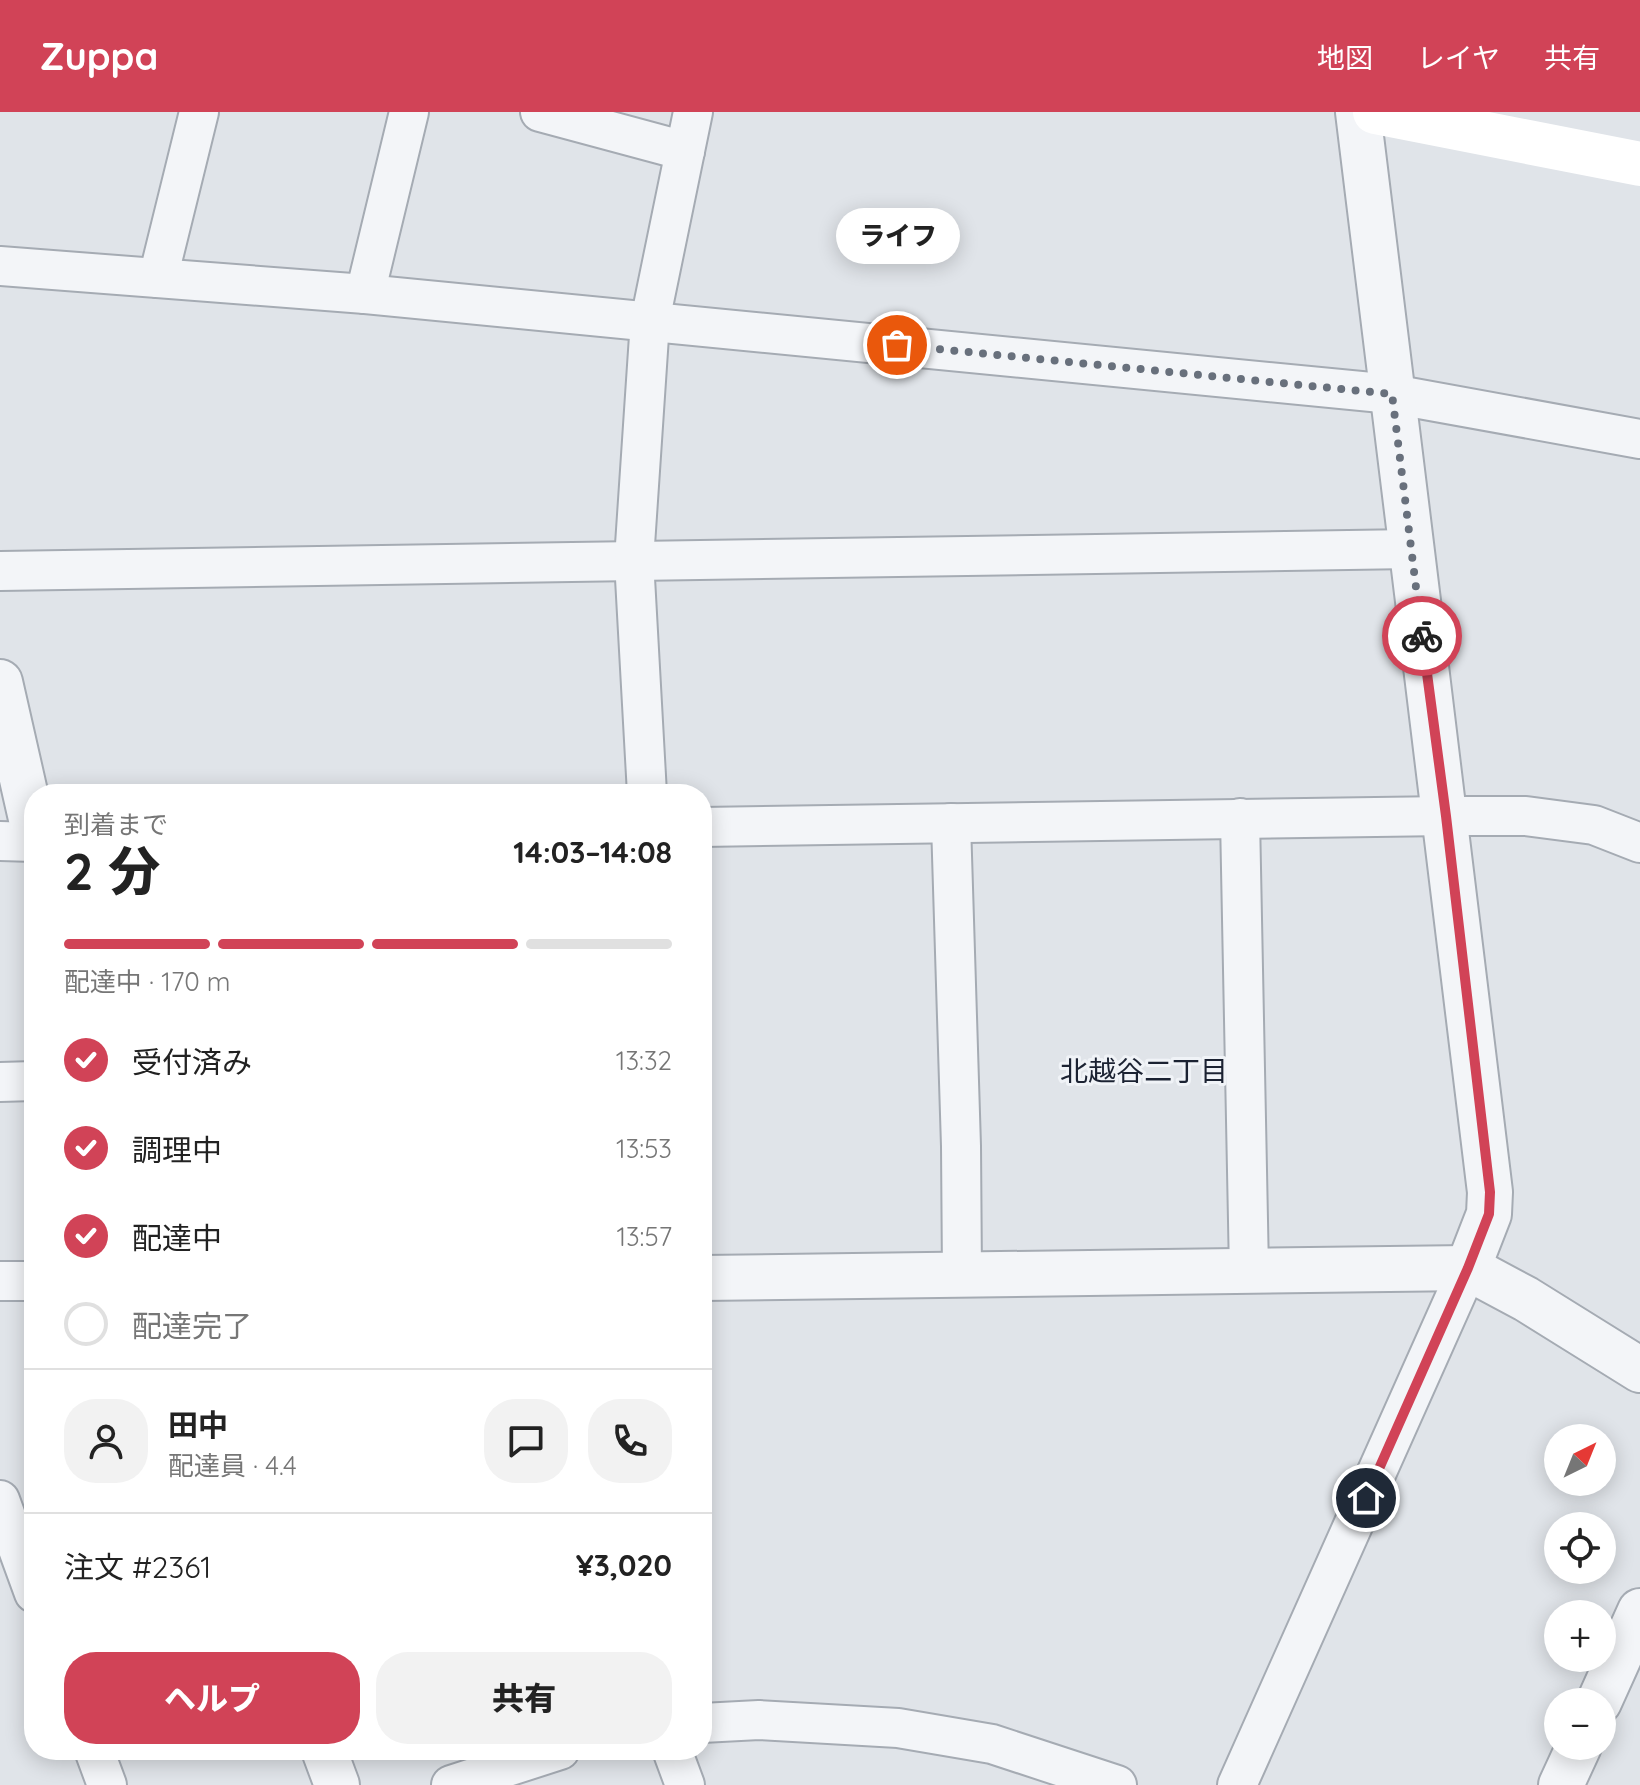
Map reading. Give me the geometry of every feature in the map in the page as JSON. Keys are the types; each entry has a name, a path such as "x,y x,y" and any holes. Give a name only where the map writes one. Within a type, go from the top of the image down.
{"main road":[{"path":"1375,112 1640,164"}],"street":[{"path":"158,278 199,112"},
{"path":"365,294 409,112"},
{"path":"540,112 685,151"},
{"path":"646,784 634,560 650,321 693,112"},
{"path":"1237,1785 1468,1268 1489,1214 1490,1192 1446,816 1358,112"},
{"path":"0,266 365,294 1392,394 1640,439"},
{"path":"0,571 1411,549"},
{"path":"0,682 24,788"},
{"path":"712,827 1526,816 1594,825 1640,843"},
{"path":"1240,818 1249,1271"},
{"path":"951,823 962,1274"},
{"path":"0,841 24,842"},
{"path":"0,1082 24,1081"},
{"path":"712,1278 1468,1268 1526,1299 1640,1370"},
{"path":"0,1281 24,1281"},
{"path":"0,1500 24,1566"},
{"path":"1605,1688 1640,1611"},
{"path":"712,1722 759,1720 898,1728 992,1744 1117,1785"},
{"path":"98,1760 107,1785"},
{"path":"328,1760 337,1785"},
{"path":"451,1785 529,1760"},
{"path":"676,1760 685,1785"},
{"path":"1561,1785 1573,1760"}],"way so far":[{"path":"897,345 1392,394 1422,636"}],"place":[{"name":"ライフ","path":"897,345"}],"district":[{"name":"北越谷二丁目","path":"1144,1070"}],"route":[{"path":"1366,1498 1489,1214 1490,1192 1422,636"}]}
